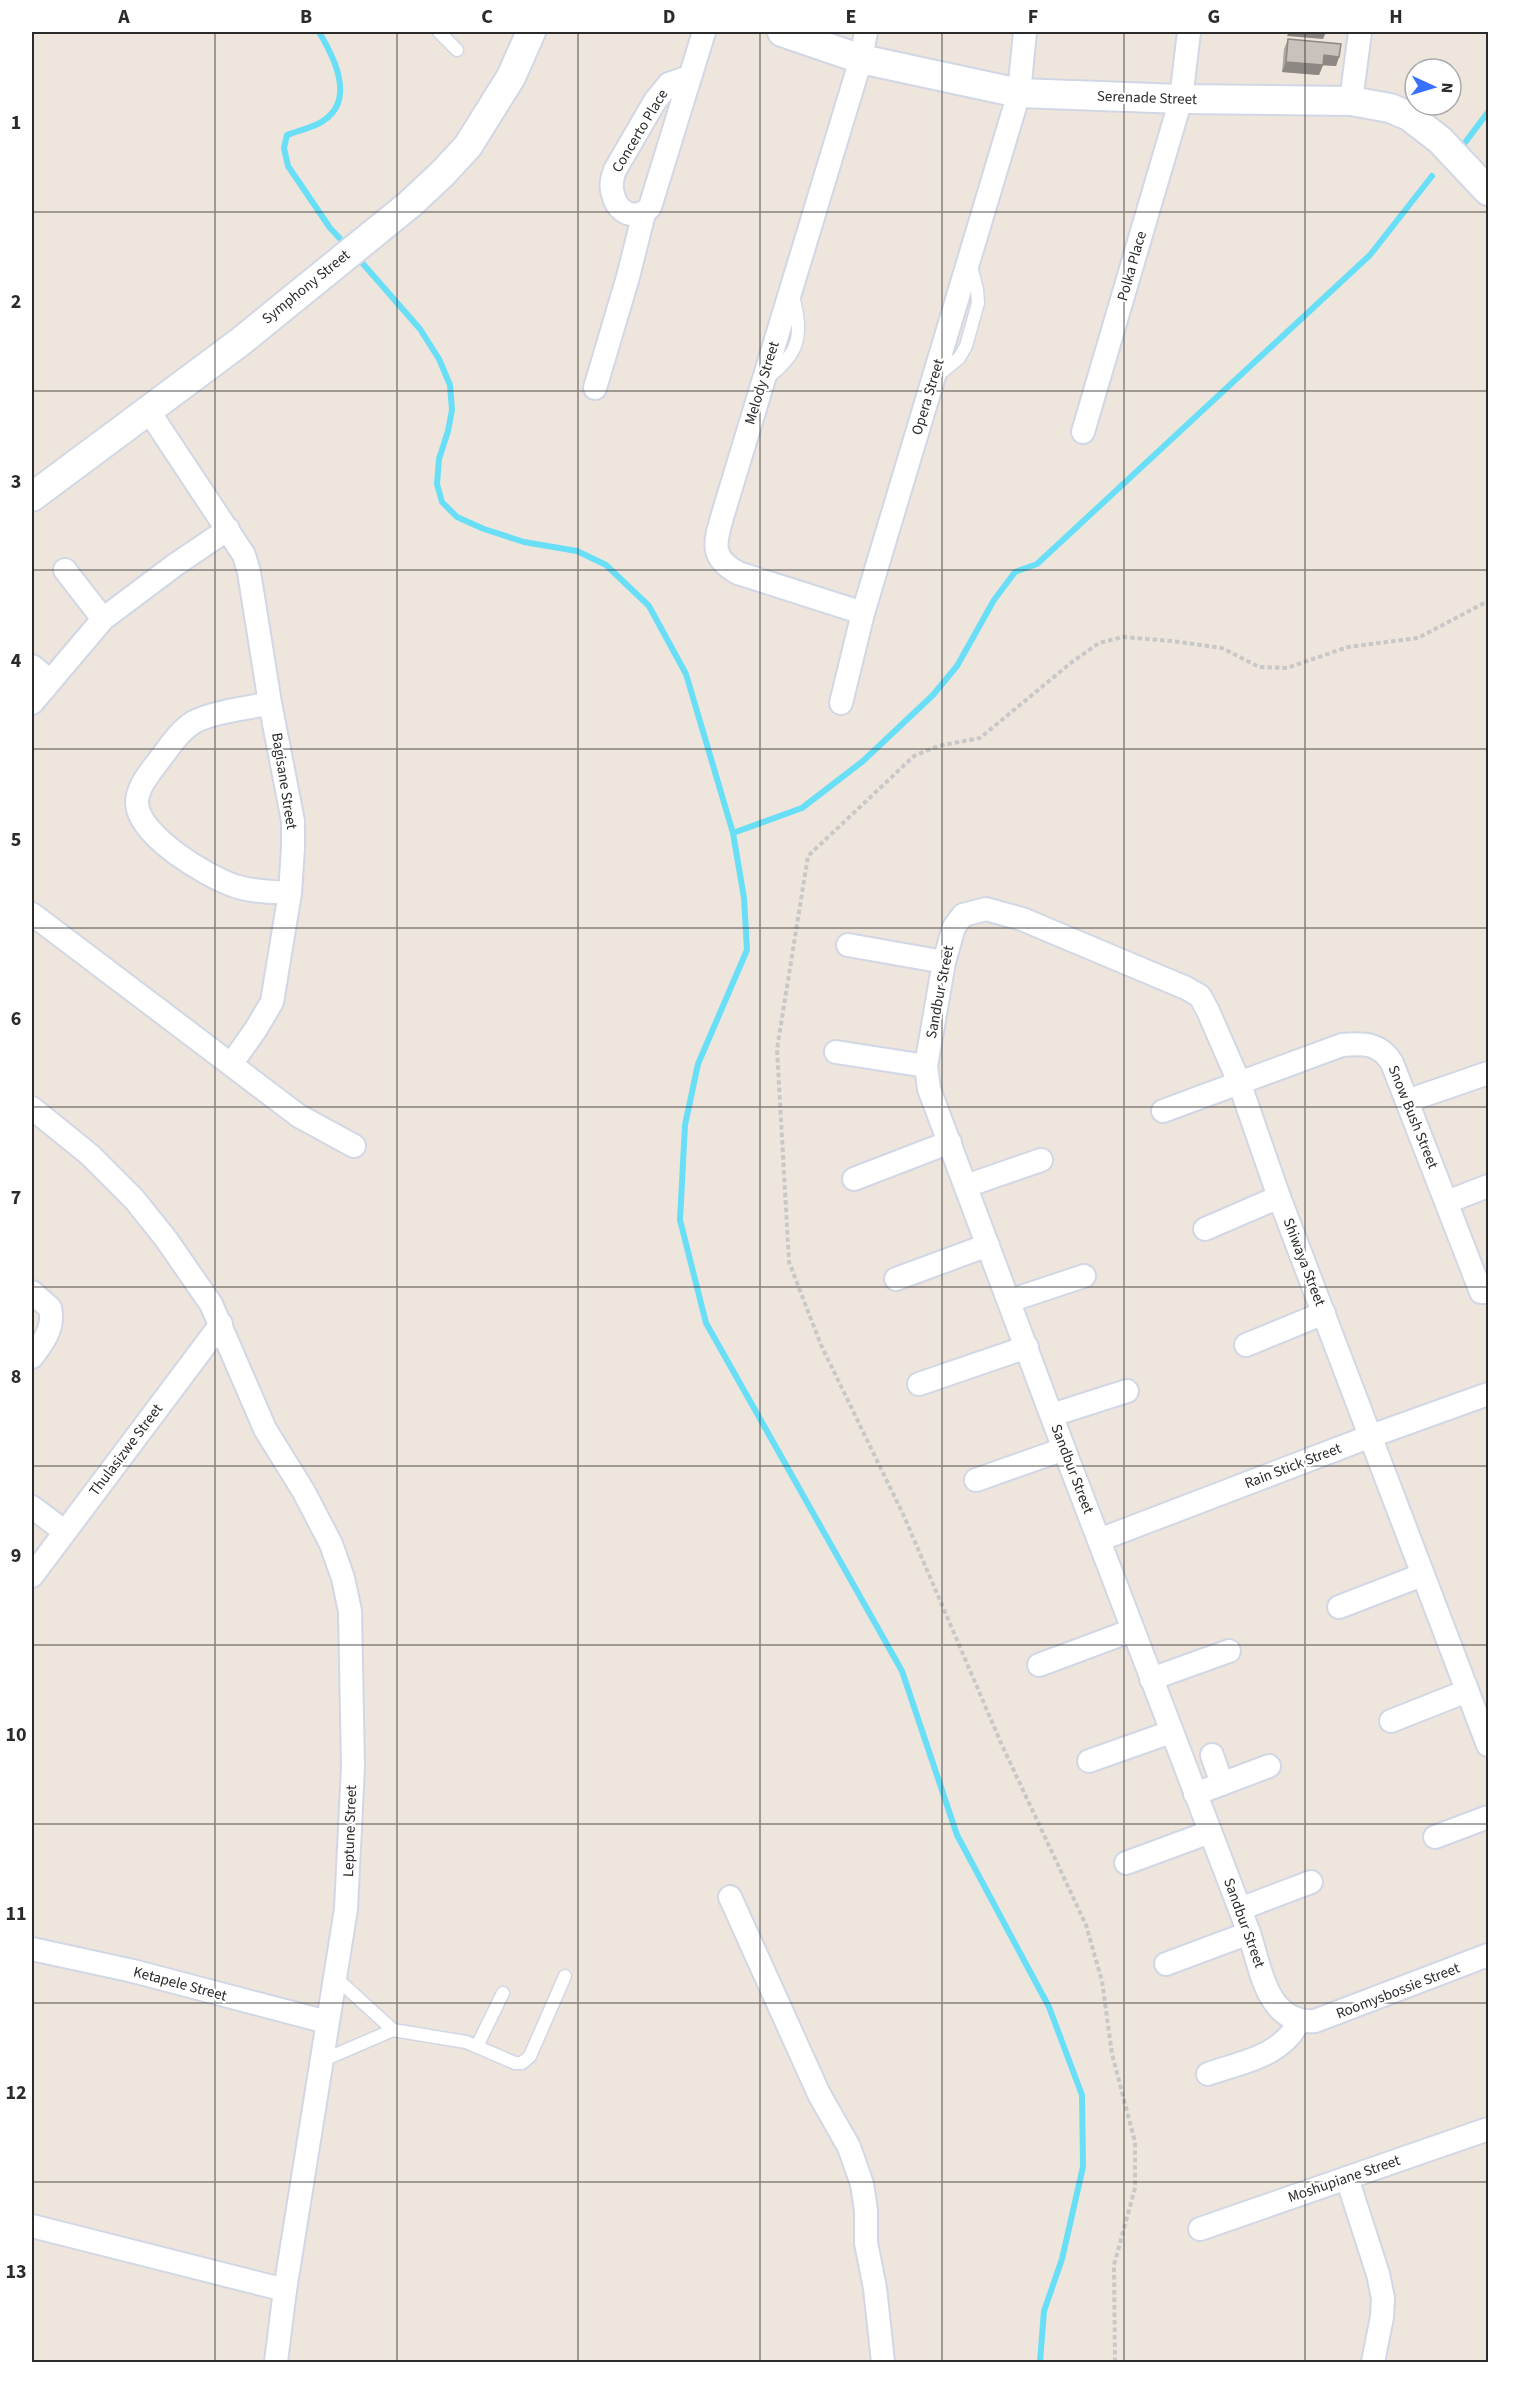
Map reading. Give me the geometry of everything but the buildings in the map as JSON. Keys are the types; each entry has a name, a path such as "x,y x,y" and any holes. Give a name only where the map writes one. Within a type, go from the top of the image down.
{"street":[{"name":"Symphony Street","path":"32,497 240,342 410,204 468,146 511,77 531,32"},
{"name":"Concerto Place","path":"689,77 669,84 655,101 615,170 611,181 616,204 628,214 637,216 650,207 704,32"},
{"name":"Serenade Street","path":"782,32 864,45 1018,93 1181,99 1351,101 1390,108 1409,116 1440,140 1484,185"},
{"name":"Opera Street","path":"841,703 863,613 1018,93 1025,32"},
{"name":"Polka Place","path":"1083,432 1181,99 1189,32"},
{"path":"1351,101 1360,32"},
{"name":"Melody Street","path":"863,613 738,573 727,567 717,556 716,546 719,529 864,45"},
{"name":"Concerto Place","path":"595,388 628,277 644,213"},
{"name":"Bagisane Street","path":"148,410 244,555 249,572 270,704 293,821 290,892 272,1002 232,1063"},
{"path":"32,703 103,619 228,529"},
{"path":"65,570 103,619"},
{"path":"32,666 50,681"},
{"path":"270,704 213,715 194,722 185,729 147,777 137,802 138,811 149,830 201,871 234,886 252,891 290,892"},
{"name":"Sandbur Street","path":"986,909 963,915 954,927 944,962 926,1066 929,1089 1276,2007 1291,2019 1302,2021"},
{"name":"Shiwaya Street","path":"986,909 1022,919 1200,996 1239,1082 1279,1197 1488,1745"},
{"path":"32,914 232,1063 299,1116 354,1146"},
{"path":"848,945 944,962"},
{"name":"Snow Bush Street","path":"1163,1111 1342,1045 1359,1043 1371,1045 1388,1056 1485,1292"},
{"path":"836,1052 926,1066"},
{"path":"1407,1101 1488,1073"},
{"name":"Leptune Street","path":"32,1108 90,1155 134,1198 211,1304 265,1429 304,1492 331,1544 343,1578 350,1611 353,1766 346,1909 285,2290 276,2362"},
{"path":"854,1179 950,1142"},
{"path":"966,1186 1041,1160"},
{"path":"1447,1202 1488,1186"},
{"path":"1205,1229 1279,1197"},
{"path":"896,1279 988,1245"},
{"path":"1009,1301 1084,1276"},
{"path":"32,1292 50,1308 51,1323 45,1338 32,1358"},
{"path":"1246,1345 1324,1313"},
{"name":"Thulasizwe Street","path":"32,1576 221,1324"},
{"path":"919,1384 1027,1347"},
{"path":"1052,1416 1127,1391"},
{"name":"Rain Stick Street","path":"1099,1540 1488,1394"},
{"path":"976,1480 1064,1449"},
{"path":"32,1507 64,1531"},
{"path":"1339,1607 1422,1575"},
{"path":"1040,1665 1133,1630"},
{"path":"1151,1679 1229,1651"},
{"path":"1391,1721 1467,1691"},
{"path":"1089,1761 1171,1732"},
{"path":"1212,1755 1222,1784"},
{"path":"1195,1794 1269,1766"},
{"path":"1435,1837 1488,1817"},
{"path":"1126,1863 1210,1832"},
{"path":"1240,1909 1311,1882"},
{"path":"730,1897 819,2094 849,2147 862,2184 866,2210 866,2243 875,2288 883,2362"},
{"path":"1166,1964 1249,1933"},
{"name":"Ketapele Street","path":"32,1949 133,1971 327,2022"},
{"name":"Roomysbossie Street","path":"1302,2021 1324,2019 1488,1955"},
{"path":"1208,2074 1279,2047 1302,2021"},
{"name":"Moshupiane Street","path":"1200,2229 1347,2178 1486,2137"},
{"path":"1347,2178 1378,2274 1383,2298 1382,2317 1373,2362"},
{"path":"32,2226 285,2290"}],"lane":[{"path":"439,32 457,51"},
{"path":"321,2061 393,2030 466,2042 515,2063 522,2063 530,2056 565,1976"},
{"path":"336,1978 393,2030"},
{"path":"477,2046 502,1993"}],"waterway":[{"path":"319,32 336,66 340,90 338,102 333,112 323,121 287,135 284,148 288,166 330,228 346,245"},
{"path":"1464,144 1488,112"},
{"path":"733,833 802,808 863,761 933,695 957,666 994,600 1015,572 1037,564 1370,255 1432,176"},
{"path":"357,257 420,329 439,359 450,385 452,410 439,459 437,484 442,502 457,517 484,529 524,542 577,551 606,565 649,606 686,674 733,833 744,898 747,950 698,1064 685,1125 680,1220 706,1323 902,1671 957,1835 1049,2007 1082,2095 1083,2167 1062,2259 1044,2311 1040,2362"}]}
